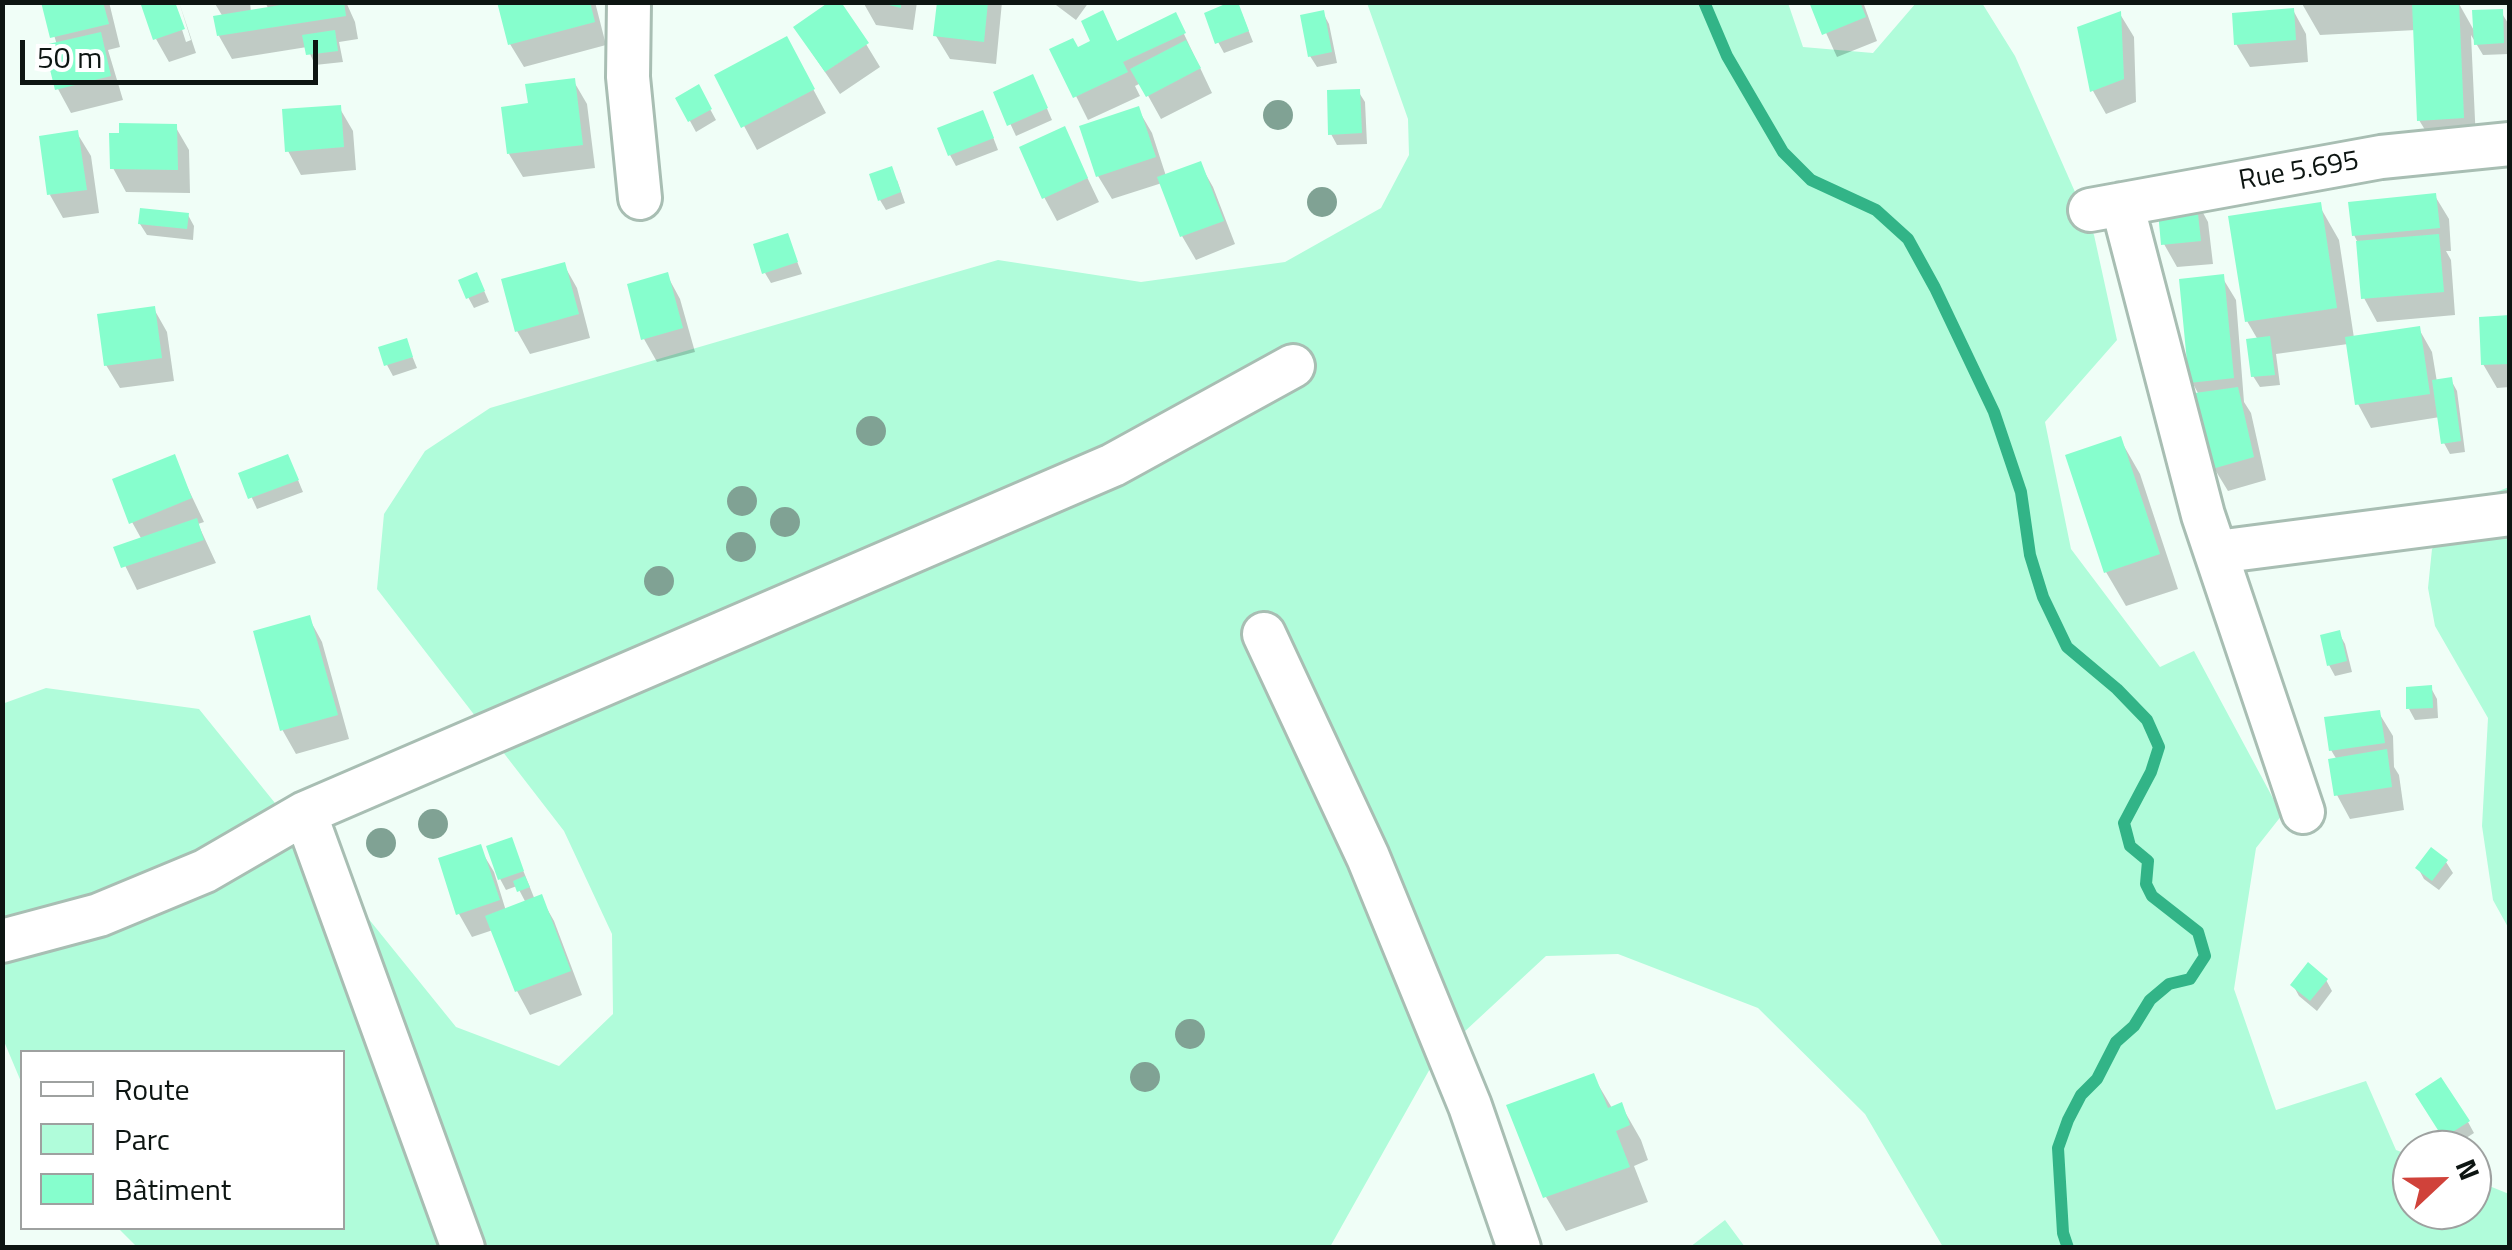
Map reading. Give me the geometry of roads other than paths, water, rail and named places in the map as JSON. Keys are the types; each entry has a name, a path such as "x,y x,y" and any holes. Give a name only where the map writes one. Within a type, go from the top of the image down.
{"street":[{"path":"629,2 628,77 640,198"},
{"name":"Rue 5.695","path":"2217,552 2106,207 2381,157 2510,144"},
{"path":"2,941 99,915 206,872 306,813 1113,466 1293,366"},
{"path":"2303,812 2217,552 2510,514"},
{"path":"1264,634 1375,874 1470,1106 1520,1248"},
{"path":"306,813 463,1248"}],"waterway":[{"path":"1704,2 1727,56 1783,152 1811,180 1876,210 1908,239 1994,412 2021,492 2030,555 2043,597 2067,647 2147,720 2159,747 2151,772 2124,823 2130,846 2148,861 2146,884 2152,896 2198,932 2205,956 2190,979 2169,984 2150,1000 2134,1026 2116,1042 2097,1079 2081,1095 2068,1120 2058,1148 2063,1233 2068,1248"}]}
